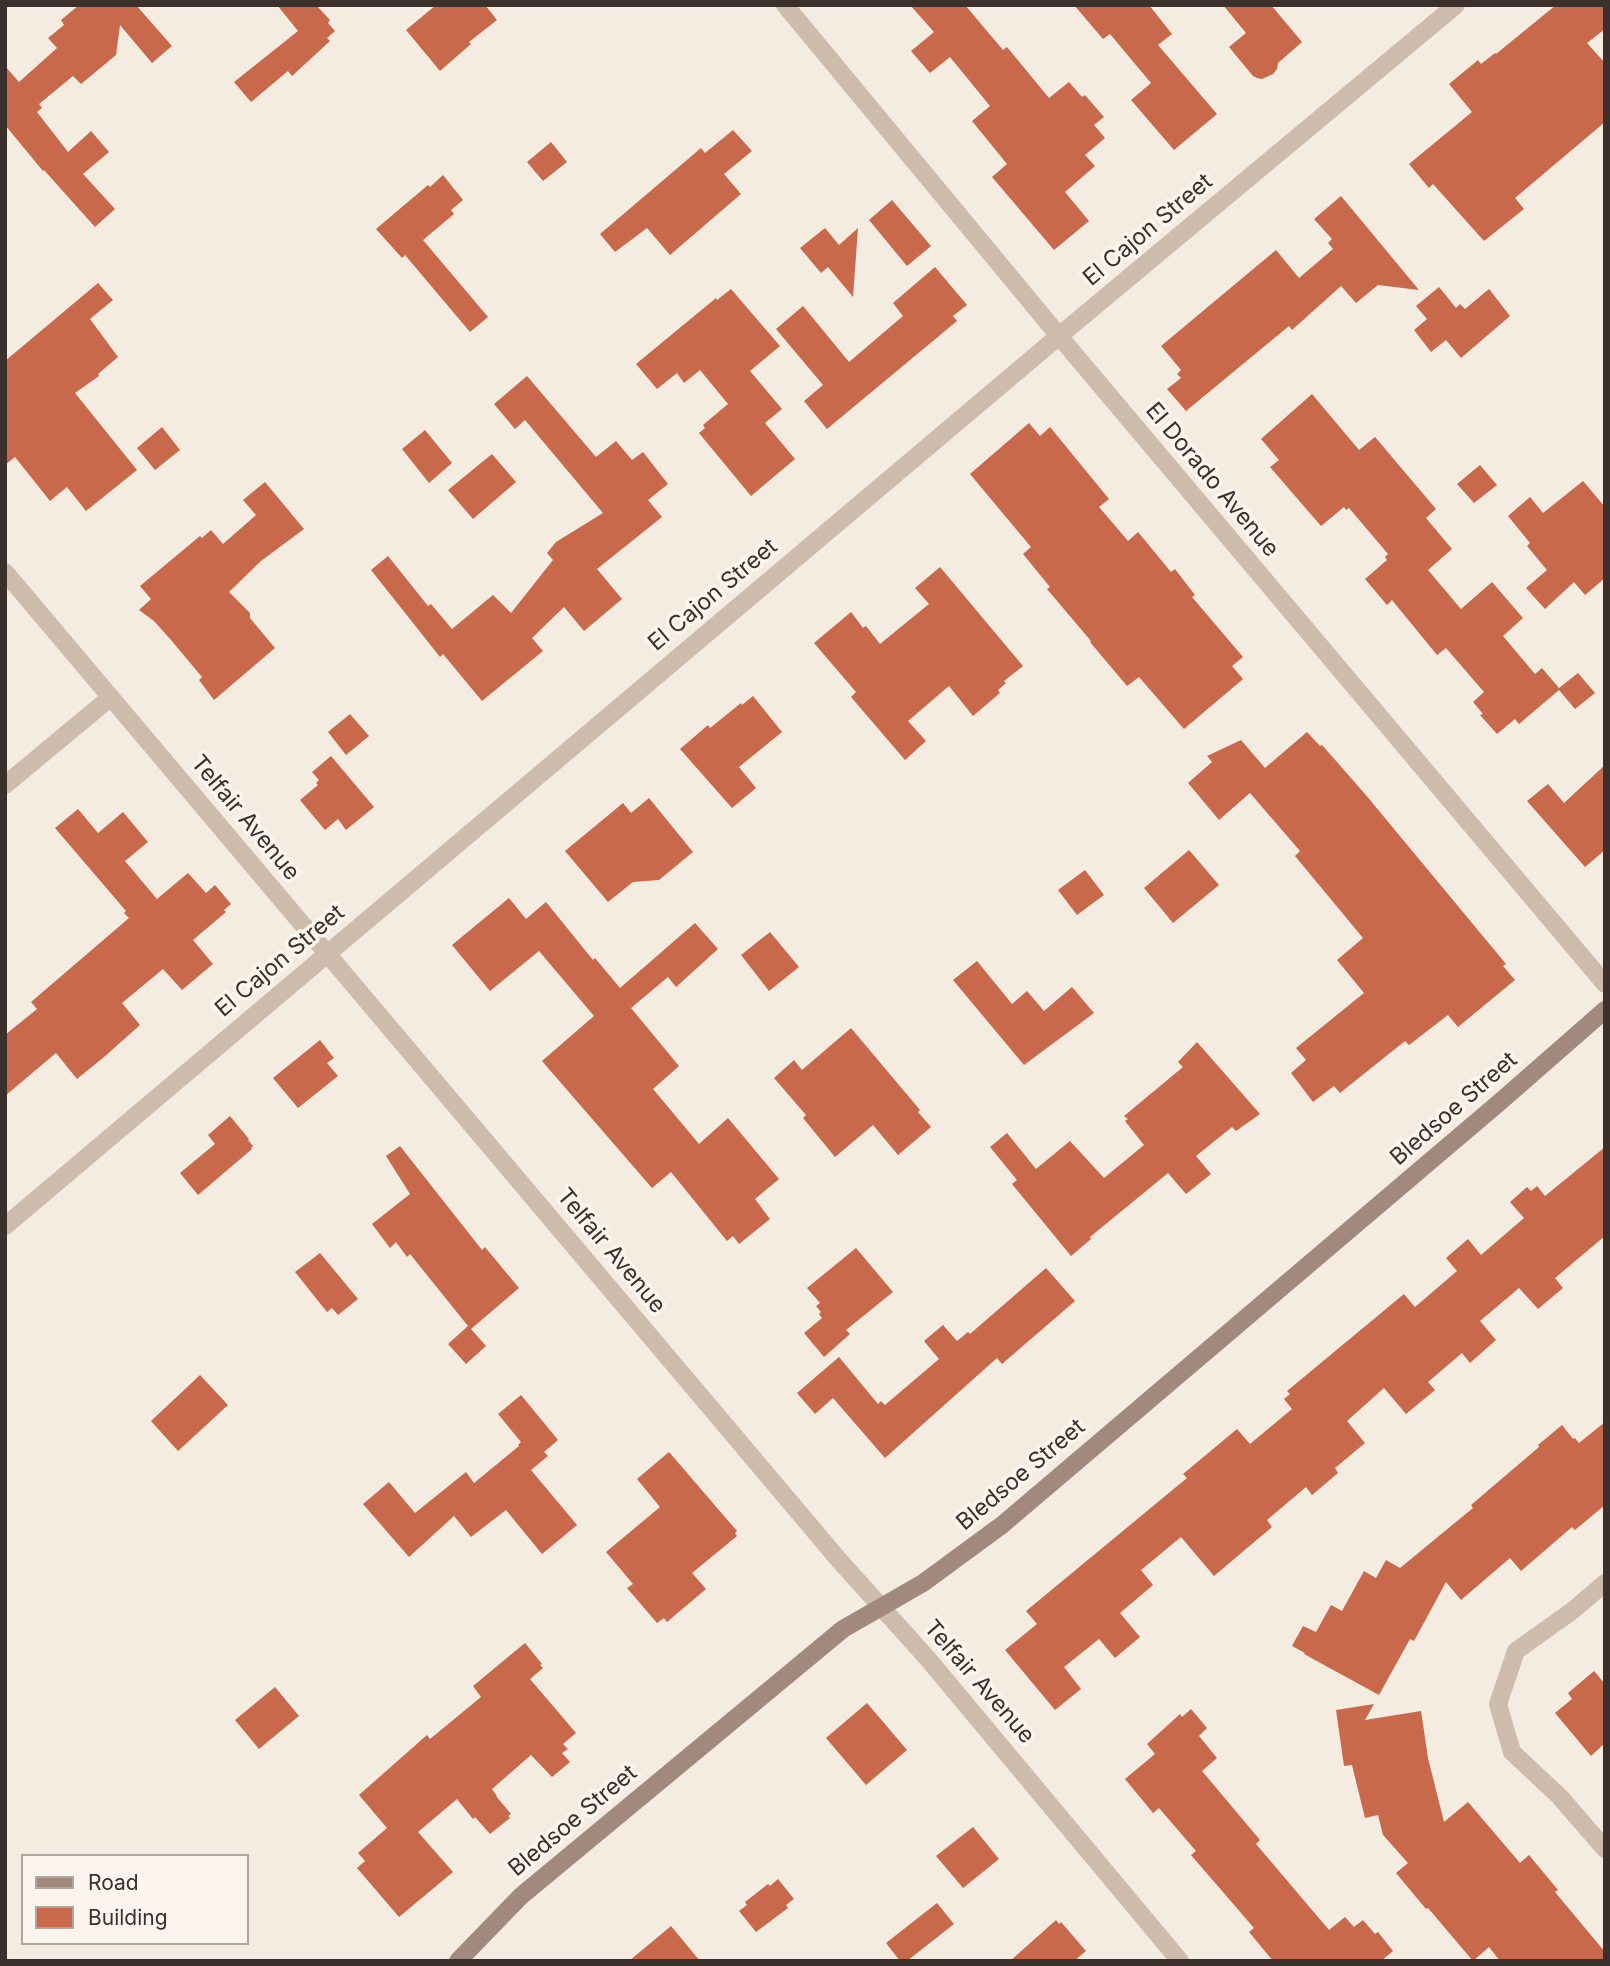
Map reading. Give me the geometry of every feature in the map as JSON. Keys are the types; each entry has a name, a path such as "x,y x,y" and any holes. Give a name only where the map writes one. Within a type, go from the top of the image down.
{"street":[{"name":"El Dorado Avenue","path":"785,5 1059,336 1605,984"},
{"name":"El Cajon Street","path":"5,1226 1059,336 1456,5"},
{"name":"Telfair Avenue","path":"5,572 830,1549 982,1723 1180,1961"},
{"path":"5,785 111,696"},
{"name":"Bledsoe Street","path":"458,1961 521,1896 843,1629 932,1577 1002,1525 1605,1010"},
{"path":"1605,1583 1572,1611 1516,1651 1498,1704 1512,1752 1560,1797 1605,1849"}],"building":[{"path":"79,5 136,5 172,46 152,63 120,25 116,55 81,84 73,76 39,104 42,108 37,112 68,152 91,131 109,152 83,174 115,209 95,227 5,125 5,66 19,82 57,48 48,38 64,25 61,20"},
{"path":"277,5 316,5 330,20 328,23 335,31 327,38 330,41 292,76 288,71 251,102 234,82 298,31"},
{"path":"436,5 485,5 497,20 469,42 471,44 440,71 406,30"},
{"path":"910,5 965,5 1003,50 1007,47 1049,98 1069,82 1082,97 1085,95 1104,117 1094,125 1105,138 1085,155 1095,166 1065,192 1089,221 1054,250 992,177 1007,164 972,121 990,106 950,57 930,73 911,51 934,32"},
{"path":"1074,5 1149,5 1172,34 1158,45 1217,114 1174,150 1131,100 1151,83 1110,34 1103,39"},
{"path":"1223,5 1271,5 1302,42 1278,63 1273,74 1262,79 1257,78 1229,47 1246,33"},
{"path":"1556,5 1605,5 1605,29 1587,43 1605,63 1605,122 1515,198 1524,209 1484,241 1433,184 1429,188 1409,164 1472,112 1449,84 1478,60 1481,64 1496,54"},
{"path":"733,130 752,151 724,174 741,194 670,255 647,228 615,252 600,234 701,148 705,153"},
{"path":"551,142 567,162 543,181 527,162"},
{"path":"443,175 463,200 451,210 454,214 423,240 488,317 470,332 405,255 402,258 376,229"},
{"path":"1341,196 1419,290 1378,285 1356,303 1341,286 1292,330 1289,326 1186,411 1167,389 1181,378 1177,374 1181,370 1161,346 1276,250 1299,278 1333,249 1328,243 1332,239 1314,219"},
{"path":"892,200 931,246 907,266 869,220"},
{"path":"825,228 839,245 858,228 853,297 828,267 821,273 800,248"},
{"path":"935,267 967,305 953,316 957,321 827,429 804,401 823,385 776,329 803,306 849,362 903,316 893,303"},
{"path":"98,283 113,300 90,319 118,357 98,374 99,376 75,393 137,470 86,511 67,487 50,501 15,457 5,465 5,361"},
{"path":"1439,287 1456,308 1460,304 1465,309 1489,289 1510,316 1461,358 1446,340 1431,352 1414,330 1427,319 1416,306"},
{"path":"731,289 780,346 750,371 782,409 765,423 795,459 751,496 699,433 705,428 703,425 728,404 700,370 684,383 677,373 657,389 636,364 716,298 717,300"},
{"path":"527,376 596,457 616,441 632,460 643,452 668,484 648,500 662,517 597,569 622,599 584,631 564,607 532,638 543,651 482,701 443,654 440,657 371,570 388,556 428,606 431,604 452,629 493,595 511,613 553,560 547,553 556,542 603,513 525,420 515,429 494,404"},
{"path":"1312,394 1359,450 1375,437 1436,509 1426,518 1452,549 1428,570 1461,609 1492,582 1523,618 1503,636 1535,674 1542,668 1559,688 1578,673 1595,693 1575,709 1559,690 1519,724 1515,719 1497,734 1480,715 1483,714 1473,702 1484,692 1446,648 1437,655 1392,600 1387,605 1365,579 1387,560 1385,557 1388,554 1349,508 1346,510 1344,507 1321,526 1270,467 1279,460 1261,439"},
{"path":"1029,423 1040,436 1050,427 1109,499 1099,507 1128,541 1138,532 1171,572 1175,569 1195,595 1192,597 1243,657 1232,666 1243,679 1184,729 1139,677 1127,686 1090,642 1047,589 1050,587 1023,554 1031,547 970,474"},
{"path":"162,427 180,450 155,470 137,448"},
{"path":"425,430 452,463 429,483 402,449"},
{"path":"492,454 516,482 473,519 448,490"},
{"path":"1480,465 1497,485 1474,503 1457,484"},
{"path":"1583,481 1605,507 1605,578 1585,595 1574,582 1545,609 1526,588 1547,570 1527,546 1530,543 1508,516 1530,497 1543,513"},
{"path":"265,482 304,529 261,561 229,592 250,613 250,618 275,648 214,700 199,680 202,677 154,621 139,610 151,599 140,586 200,536 202,538 211,530 223,544 256,515 243,500"},
{"path":"940,567 1023,666 1004,681 1006,683 998,690 1000,693 973,716 949,686 908,721 926,741 905,760 851,697 856,692 814,643 851,612 880,644 929,604 915,588"},
{"path":"753,696 782,732 739,767 756,788 732,808 680,749 708,725 710,728"},
{"path":"350,714 369,736 346,755 328,732"},
{"path":"1307,732 1365,794 1506,964 1503,966 1515,980 1458,1027 1448,1015 1409,1045 1405,1041 1340,1093 1334,1086 1313,1102 1291,1073 1306,1060 1296,1048 1364,993 1337,960 1363,938 1295,856 1300,851 1250,793 1219,820 1188,783 1212,762 1207,756 1241,740 1265,768"},
{"path":"331,756 374,807 346,830 338,819 325,830 300,800 318,785 316,783 319,780 312,772"},
{"path":"1605,765 1605,850 1585,867 1527,801 1548,784 1564,803"},
{"path":"649,798 693,852 659,880 633,882 608,902 565,851 623,803 631,813"},
{"path":"78,809 98,833 123,812 148,842 125,861 157,899 188,873 206,893 215,885 231,904 224,910 226,912 193,940 213,964 182,990 163,969 122,1003 140,1025 104,1057 77,1079 56,1053 5,1096 5,1035 37,1009 31,1002 129,918 124,913 126,911 55,828"},
{"path":"1189,850 1219,885 1173,923 1144,888"},
{"path":"1085,870 1104,895 1077,915 1058,890"},
{"path":"509,898 526,919 546,902 593,960 595,958 620,988 695,923 718,949 676,987 668,977 631,1008 679,1066 653,1089 699,1144 728,1118 779,1179 755,1199 770,1219 739,1244 733,1236 727,1241 671,1172 652,1188 542,1061 594,1016 539,951 490,991 452,945"},
{"path":"770,932 799,967 769,991 741,955"},
{"path":"977,961 1012,1004 1027,991 1044,1011 1072,987 1094,1013 1024,1065 953,980"},
{"path":"851,1028 920,1110 918,1112 931,1127 898,1155 873,1125 835,1157 803,1118 806,1115 774,1078 794,1060 802,1070"},
{"path":"320,1040 334,1058 327,1063 338,1076 298,1108 273,1078"},
{"path":"1197,1042 1260,1114 1236,1131 1232,1127 1196,1156 1211,1174 1186,1194 1168,1173 1071,1256 1012,1184 1017,1180 990,1147 1007,1133 1036,1169 1070,1141 1104,1178 1144,1145 1124,1116 1183,1067 1178,1062"},
{"path":"230,1116 249,1139 252,1149 198,1195 180,1173 215,1144 208,1135"},
{"path":"400,1146 482,1250 485,1247 519,1288 471,1329 486,1346 466,1364 448,1344 468,1326 410,1254 407,1257 396,1242 390,1248 372,1224 410,1194 386,1156"},
{"path":"1605,1147 1605,1236 1555,1278 1563,1288 1538,1309 1519,1288 1480,1321 1496,1340 1470,1363 1462,1353 1428,1382 1435,1390 1406,1414 1384,1388 1347,1421 1365,1443 1335,1468 1338,1473 1312,1495 1306,1487 1267,1520 1272,1527 1214,1576 1181,1537 1141,1570 1153,1585 1120,1613 1140,1637 1115,1658 1099,1639 1064,1667 1081,1689 1055,1710 1005,1650 1037,1624 1026,1611 1187,1478 1183,1474 1237,1429 1250,1444 1292,1409 1284,1399 1290,1394 1287,1391 1404,1294 1415,1307 1457,1271 1446,1258 1468,1239 1481,1255 1524,1218 1510,1202 1527,1187 1531,1191 1537,1186 1545,1196"},
{"path":"856,1248 893,1292 846,1330 850,1334 824,1357 804,1333 822,1318 816,1306 820,1303 807,1288"},
{"path":"320,1253 358,1299 338,1315 332,1308 327,1312 295,1272"},
{"path":"1046,1268 1075,1301 1002,1364 997,1358 885,1458 833,1398 815,1414 797,1393 839,1357 878,1404 881,1401 885,1405 939,1359 924,1341 943,1325 957,1341 968,1332 970,1334"},
{"path":"200,1375 228,1405 178,1451 151,1421"},
{"path":"521,1395 558,1440 544,1452 548,1456 531,1470 577,1525 542,1554 506,1510 471,1537 454,1516 409,1557 363,1504 389,1482 415,1513 466,1472 474,1483 519,1446 521,1442 498,1414"},
{"path":"1605,1422 1605,1505 1575,1530 1572,1527 1521,1571 1510,1558 1461,1600 1446,1582 1414,1641 1410,1639 1379,1695 1292,1646 1303,1626 1316,1632 1331,1605 1342,1611 1364,1571 1376,1578 1386,1560 1400,1568 1473,1508 1471,1505 1562,1425 1579,1443"},
{"path":"669,1452 737,1531 737,1536 692,1573 706,1589 667,1622 664,1618 657,1623 627,1588 633,1584 606,1552 660,1507 637,1479"},
{"path":"525,1643 543,1668 530,1679 576,1733 563,1744 568,1749 562,1753 570,1762 552,1777 531,1755 492,1789 511,1814 508,1816 510,1818 490,1834 457,1799 418,1832 453,1872 399,1917 357,1868 365,1861 358,1853 387,1828 359,1795 427,1735 430,1739 481,1697 473,1686"},
{"path":"1594,1671 1605,1684 1605,1743 1591,1756 1555,1713 1572,1699 1568,1693"},
{"path":"275,1687 299,1716 259,1749 235,1720"},
{"path":"867,1703 907,1750 866,1785 826,1738"},
{"path":"1374,1704 1365,1720 1421,1711 1428,1758 1444,1822 1468,1802 1520,1863 1529,1855 1558,1890 1555,1892 1605,1952 1605,1961 1500,1961 1489,1947 1473,1961 1428,1908 1426,1909 1396,1873 1408,1863 1383,1835 1378,1815 1365,1818 1352,1765 1344,1766 1336,1710"},
{"path":"1191,1709 1207,1728 1199,1736 1217,1758 1202,1771 1260,1840 1256,1844 1329,1930 1345,1917 1354,1927 1363,1920 1375,1934 1378,1932 1393,1951 1381,1961 1273,1961 1249,1932 1254,1928 1191,1855 1196,1851 1159,1808 1153,1813 1125,1779 1155,1754 1147,1744 1180,1714 1182,1717"},
{"path":"973,1827 999,1859 963,1888 936,1856"},
{"path":"778,1879 794,1899 786,1905 788,1908 756,1932 739,1911 747,1905 745,1902"},
{"path":"937,1903 954,1924 907,1961 900,1961 886,1943"},
{"path":"1056,1920 1059,1924 1061,1922 1086,1951 1074,1961 1010,1961"},
{"path":"671,1926 700,1961 629,1961"}]}
